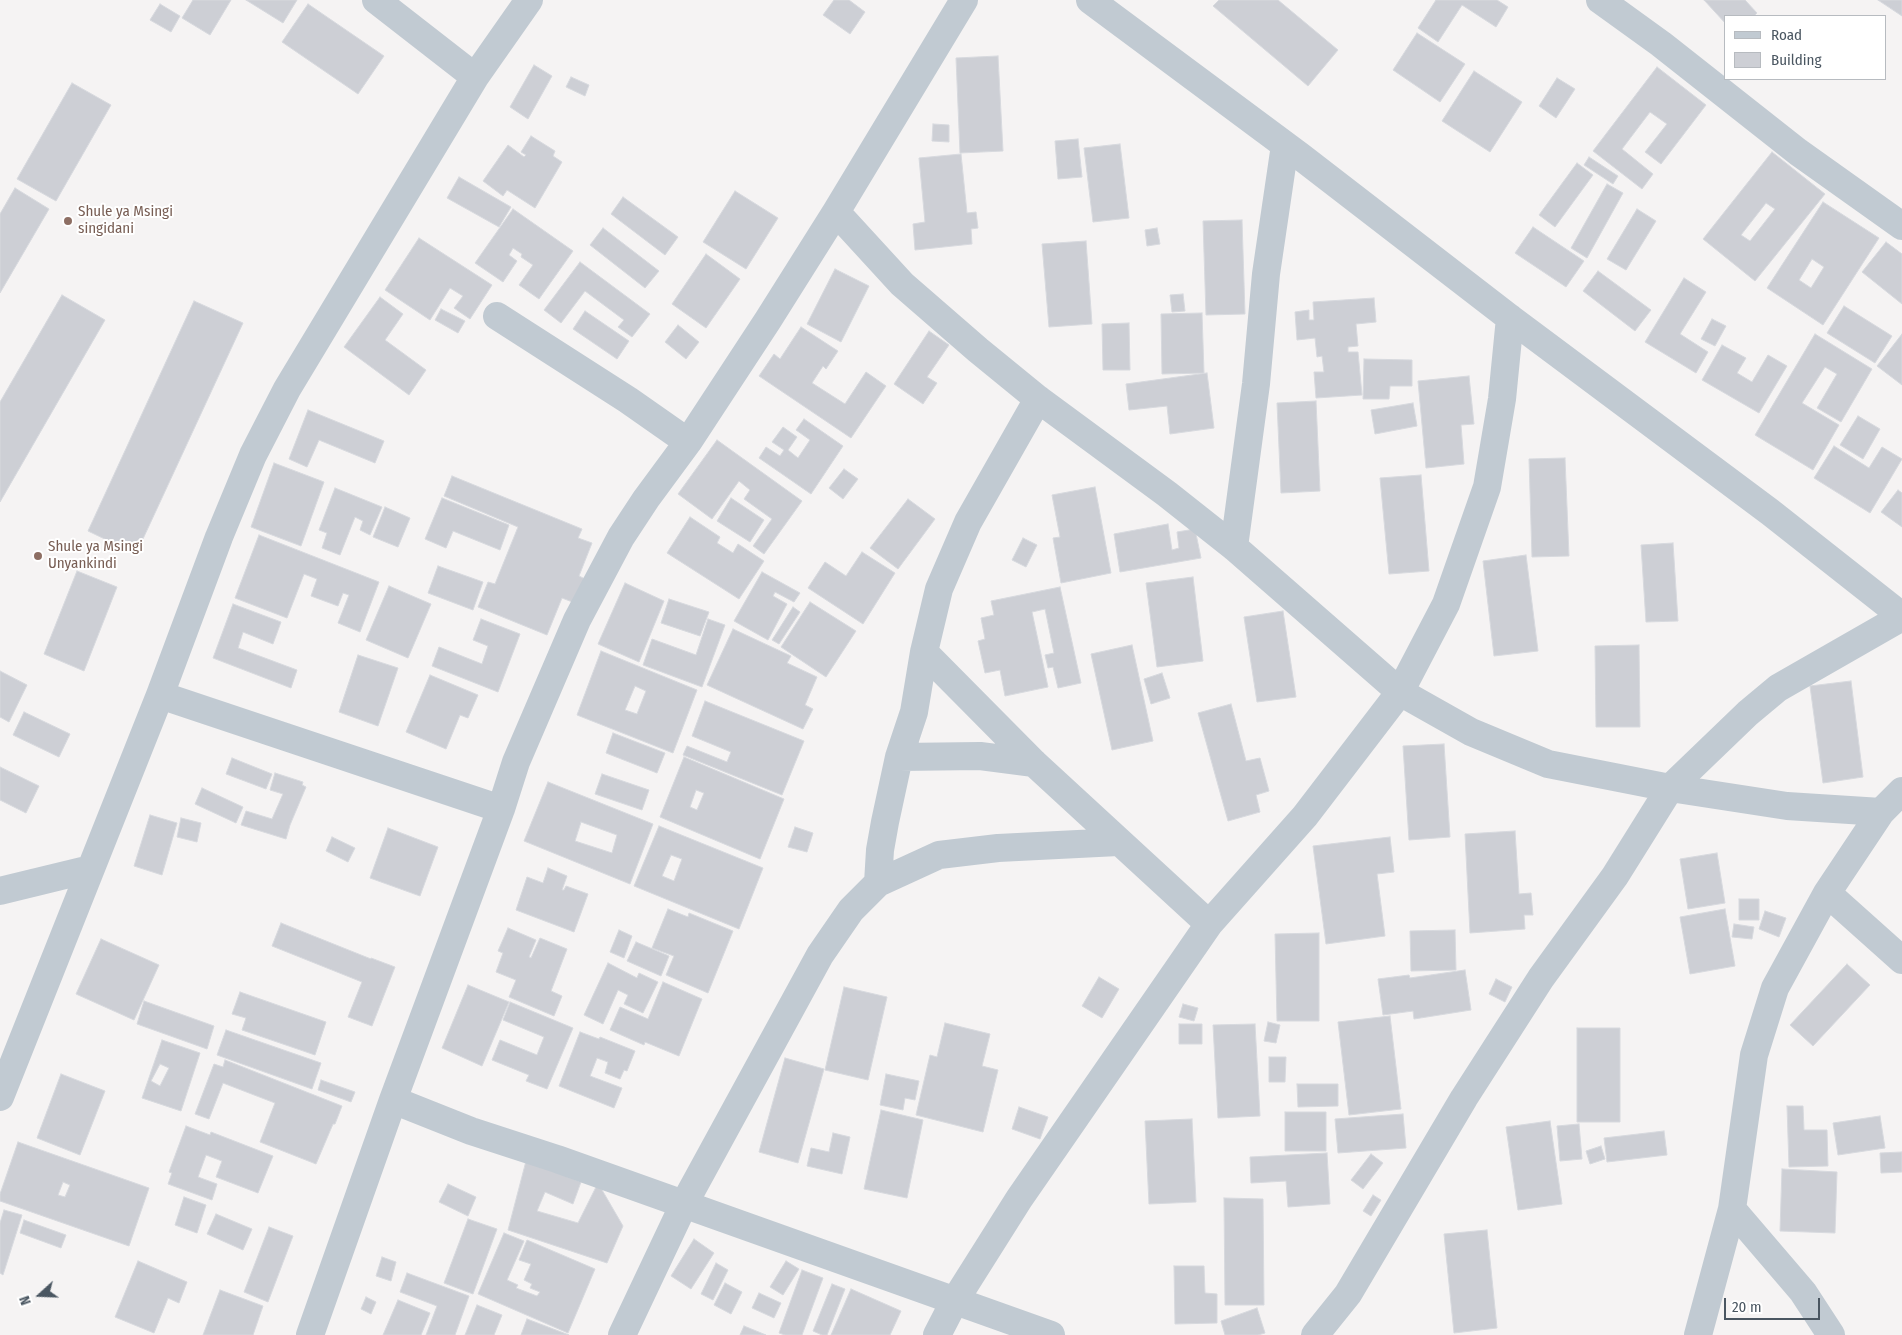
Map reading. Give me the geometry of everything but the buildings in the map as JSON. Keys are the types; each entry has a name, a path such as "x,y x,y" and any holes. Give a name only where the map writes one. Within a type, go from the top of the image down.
{"street":[{"path":"376,0 475,77"},
{"path":"0,1097 160,695 219,537 253,455 287,389 475,77 529,0"},
{"path":"310,1335 393,1100 501,809 516,762 577,620 621,537 688,442 836,212 964,0"},
{"path":"1090,0 1770,512 1902,616 1778,688 1748,713 1670,788 1615,876 1541,978 1464,1098 1348,1294 1315,1335"},
{"path":"1600,0 1661,44 1798,152 1902,226"},
{"path":"1234,548 1256,384 1266,274 1285,145"},
{"path":"836,212 902,284 1038,399 1167,494 1234,548 1400,692 1470,732 1548,764 1670,788 1787,806 1881,812"},
{"path":"497,316 628,400 688,442"},
{"path":"937,1335 954,1302 1019,1199 1209,924 1305,816 1400,692 1446,604 1487,487 1502,399 1510,318"},
{"path":"878,882 880,850 900,757 914,712 924,652 939,588 968,522 1038,399"},
{"path":"924,652 1034,763 1209,924"},
{"path":"160,695 501,809"},
{"path":"900,757 980,756 1034,763"},
{"path":"1698,1335 1732,1209 1754,1055 1776,988 1827,893 1881,812 1902,791"},
{"path":"622,1335 684,1204 820,955 852,910 878,882 939,855 998,848 1118,842"},
{"path":"0,890 90,869"},
{"path":"1827,893 1902,960"},
{"path":"393,1100 471,1131 557,1159 1051,1335"},
{"path":"1732,1209 1802,1292 1831,1335"}],"place":[{"name":"Shule ya Msingi singidani","path":"68,221"},
{"name":"Shule ya Msingi Unyankindi","path":"38,556"}]}
